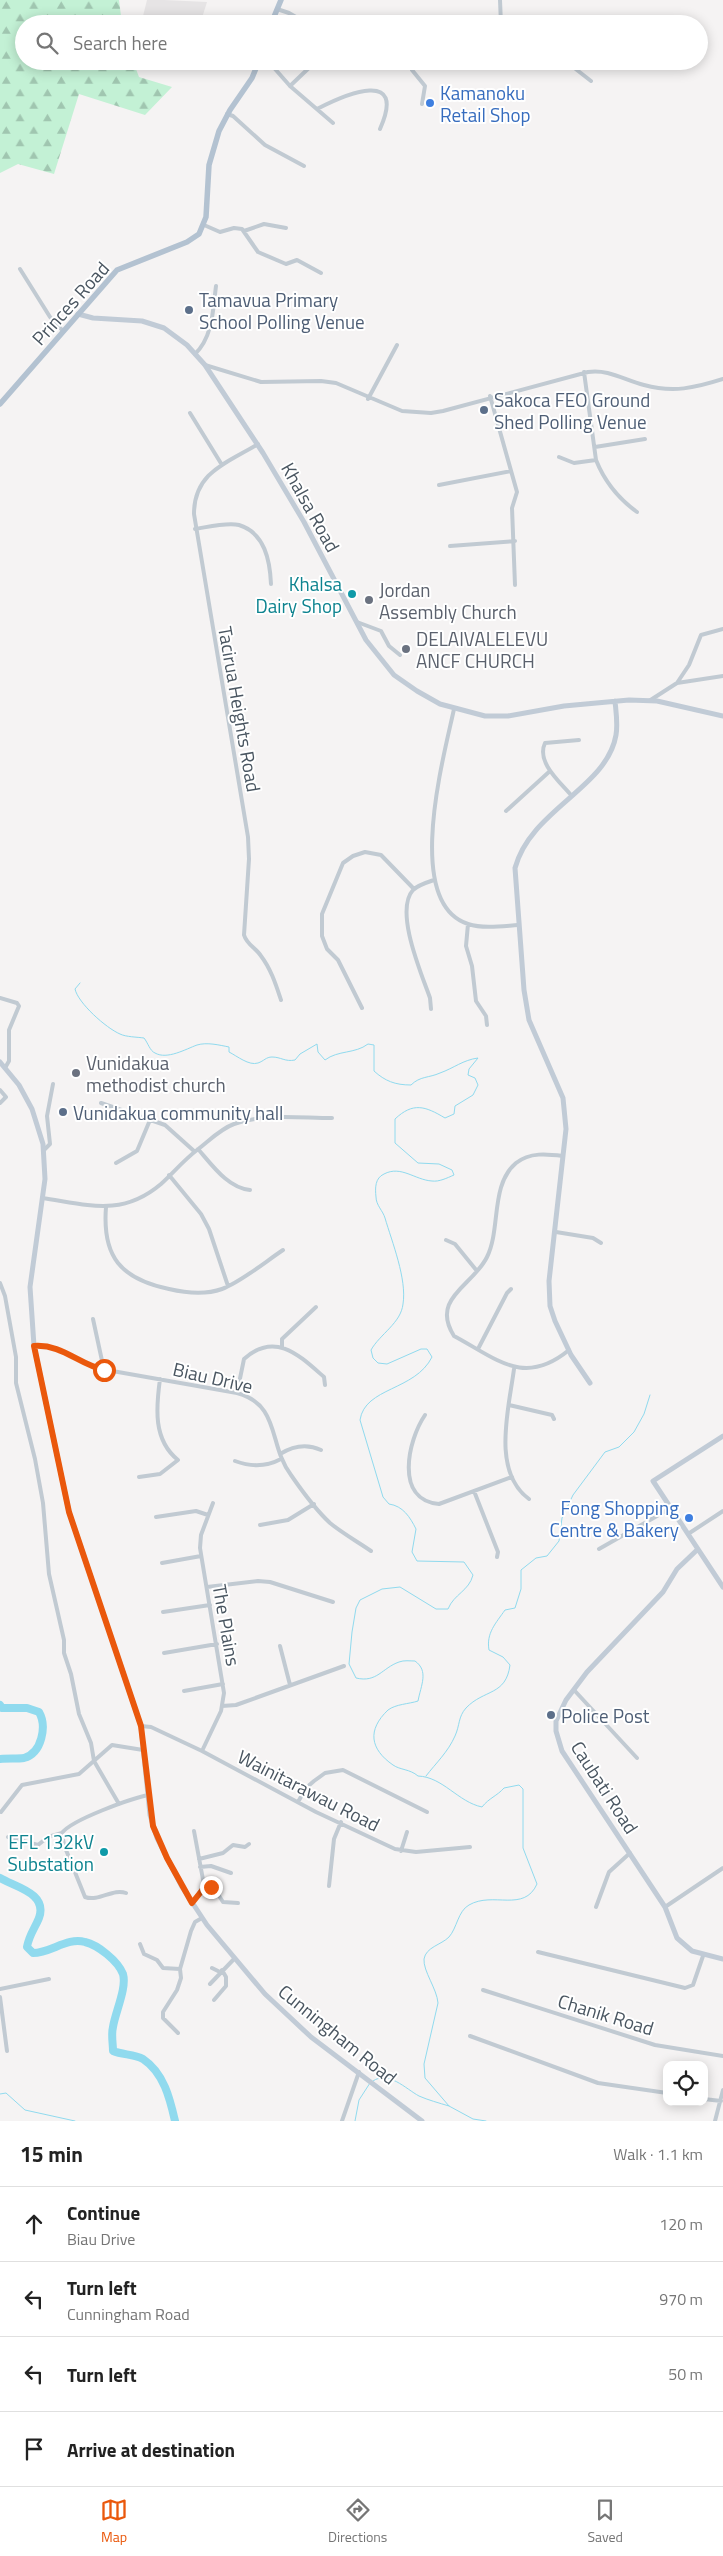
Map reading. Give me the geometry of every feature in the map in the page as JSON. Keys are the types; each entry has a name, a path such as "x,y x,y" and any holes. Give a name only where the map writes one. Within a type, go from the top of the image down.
{"main road":[{"path":"275,15 281,0"},
{"path":"204,225 208,165 227,114 252,78 255,70"},
{"name":"Princes Road","path":"0,404 117,270 192,240 199,234 204,225"},
{"name":"Khalsa Road","path":"78,314 98,319 142,321 157,326 172,333 205,365 258,444 304,522 366,640 394,675 416,692 454,709 485,716 508,716 564,706 615,701 649,700 695,708 723,716"},
{"path":"590,1383 569,1350 550,1306 549,1281 556,1232 566,1129 563,1098 529,1020 524,990 515,883 519,856 541,823 571,794 588,783 606,760 616,737 615,701"},
{"name":"Cunningham Road","path":"0,1062 32,1109 44,1150 46,1166 30,1287 34,1346 69,1512 141,1726 152,1822 157,1838 202,1918 234,1959 265,1994 297,2024 422,2121"},
{"path":"723,1436 653,1482 723,1587"},
{"name":"Caubati Road","path":"698,1549 677,1569 663,1592 600,1659 574,1690 560,1710 556,1721 558,1740 562,1751 665,1907 676,1938 692,1951 703,1956 723,1959"}],"street":[{"path":"500,0 501,15"},
{"path":"277,10 288,15"},
{"path":"276,70 290,86 333,123"},
{"path":"290,86 307,70"},
{"path":"412,70 425,86 422,104"},
{"path":"577,70 591,81"},
{"path":"317,109 365,89 379,91 385,95 388,102 380,130"},
{"path":"227,114 234,116 265,145 304,166"},
{"path":"204,225 220,232 234,228 244,231 264,224 286,228"},
{"path":"244,231 258,252 286,264 297,260 321,273"},
{"path":"20,270 25,281 39,297 50,317 63,331"},
{"path":"194,354 202,347 210,325 216,286"},
{"path":"368,399 397,345"},
{"path":"205,365 261,382 331,382 368,399 402,411 431,413 584,372 606,372 644,385 674,390 696,388 723,379"},
{"path":"584,372 596,460 602,474 626,504 637,512"},
{"path":"490,396 517,492 512,508 515,541 515,585"},
{"path":"190,413 222,465"},
{"path":"595,447 645,439"},
{"name":"Tacirua Heights Road","path":"258,444 210,473 195,495 196,529 248,837 249,859 244,935 245,940 261,956 281,1000"},
{"path":"559,457 574,462 596,460"},
{"path":"439,485 511,471"},
{"path":"196,529 238,525 255,535 263,545 268,557 271,584"},
{"path":"450,546 515,541"},
{"path":"357,622 382,631 390,646 400,655"},
{"path":"677,683 689,665 699,637 704,633 723,629"},
{"path":"649,700 677,683 723,676"},
{"path":"454,709 437,791 432,856 434,880 449,911 468,924 490,926 518,924"},
{"path":"571,794 550,771 543,748 545,743 579,740"},
{"path":"506,810 550,771"},
{"path":"362,1008 338,960 327,949 322,936 322,914 343,863 353,856 365,852 381,855 414,889"},
{"path":"431,1009 430,998 409,936 407,920 408,898 414,889 434,880"},
{"path":"468,924 466,946 472,966 476,1001 486,1016 486,1025"},
{"path":"0,998 17,1003 19,1006 9,1030 9,1061 5,1068"},
{"path":"44,1150 50,1143 47,1116 53,1084"},
{"path":"0,1090 6,1097 0,1103"},
{"path":"101,1103 173,1130 227,1180 243,1189 250,1190"},
{"path":"42,1198 106,1207 137,1201 156,1187 196,1150 232,1124 264,1117 332,1118"},
{"path":"116,1163 137,1151 150,1120"},
{"path":"563,1156 539,1154 527,1157 516,1164 508,1174 500,1191 492,1244 487,1258 449,1301 446,1314 448,1327 454,1336 514,1368 541,1367 558,1359 569,1350"},
{"path":"169,1175 201,1214 209,1229 228,1286"},
{"path":"106,1207 104,1229 107,1243 114,1257 129,1275 152,1286 178,1291 210,1292 228,1286 283,1250"},
{"path":"556,1232 593,1238 601,1242"},
{"path":"446,1240 455,1244 477,1271"},
{"path":"0,1283 5,1296 16,1357 16,1383 35,1459 43,1503 53,1597 79,1714 91,1744 94,1761 120,1804"},
{"path":"478,1349 511,1289"},
{"path":"282,1347 282,1339 316,1307"},
{"path":"93,1319 104,1370"},
{"path":"237,1393 244,1359 262,1347 273,1345 282,1347 306,1362 324,1377 325,1385"},
{"name":"Biau Drive","path":"34,1346 58,1348 88,1366 104,1370 237,1393 256,1400 269,1419 281,1459 314,1504 330,1523 371,1551"},
{"path":"514,1368 505,1450 512,1477 522,1494 529,1499"},
{"path":"140,1477 160,1474 178,1460 168,1452 159,1430 156,1407 160,1379"},
{"path":"509,1405 552,1415 554,1419"},
{"path":"425,1414 420,1423 408,1466 408,1476 413,1490 419,1497 428,1503 439,1504 512,1477"},
{"path":"280,1454 291,1447 300,1446 321,1450"},
{"path":"236,1461 253,1466 264,1466 281,1459"},
{"path":"474,1491 498,1552 497,1557"},
{"name":"The Plains","path":"202,1751 222,1706 224,1684 201,1556 201,1535 213,1503"},
{"path":"260,1525 288,1520 314,1504"},
{"path":"599,1549 670,1508"},
{"path":"156,1517 196,1511 208,1515"},
{"path":"688,1534 723,1511"},
{"path":"162,1563 201,1556"},
{"path":"207,1587 258,1581 298,1590 333,1602"},
{"path":"163,1612 210,1605"},
{"path":"164,1653 217,1644"},
{"path":"280,1646 290,1686"},
{"path":"222,1706 236,1705 344,1666"},
{"path":"184,1691 224,1684"},
{"path":"574,1690 637,1758"},
{"name":"Wainitarawau Road","path":"141,1726 151,1727 202,1751 298,1802 401,1850 416,1852 470,1847"},
{"path":"1,1812 22,1785 29,1782 72,1776 87,1769 112,1745 144,1750"},
{"path":"298,1802 306,1788 325,1773 343,1770 354,1773 372,1786 426,1812"},
{"path":"8,1837 38,1844 48,1837 62,1833 76,1822 120,1804 149,1796"},
{"path":"329,1886 334,1839 341,1822"},
{"path":"192,1903 204,1888 194,1831"},
{"path":"401,1850 407,1832"},
{"path":"62,1833 64,1845 85,1897 97,1898 120,1892 126,1893"},
{"path":"200,1859 219,1854 233,1845 245,1847 249,1844"},
{"path":"596,1907 609,1872 630,1853"},
{"path":"200,1867 211,1866 231,1873"},
{"path":"665,1907 723,1868"},
{"path":"204,1888 214,1888 223,1902 238,1903"},
{"path":"178,2033 162,2016 164,2009 177,1990 181,1978 180,1969 194,1924 202,1918"},
{"path":"140,1944 144,1954 156,1958 163,1968 180,1969"},
{"path":"538,1952 685,1988 694,1984 703,1956"},
{"path":"210,1984 234,1959"},
{"path":"212,1968 221,1971 226,1976 226,1986 214,2000"},
{"path":"0,1989 49,1979"},
{"name":"Chanik Road","path":"483,1990 655,2045 723,2056"},
{"path":"0,1997 7,2052"},
{"path":"470,2036 598,2082 663,2092"},
{"path":"342,2121 359,2072"},
{"path":"716,2121 723,2090"},
{"path":"708,2099 721,2101"}],"shaded area":[{"path":"147,0 207,2 203,15 143,15"}],"green space":[{"path":"0,0 119,0 121,15 15,15 15,70 136,70 139,77 172,87 145,115 79,94 54,174 18,164 0,173"}],"waterway":[{"path":"80,983 75,989 77,995 93,1014 120,1034 144,1038 152,1051 160,1055 171,1055 201,1044 213,1044 229,1047 229,1052 254,1064 270,1057 295,1060 300,1054 317,1044 318,1052 325,1060 368,1044 374,1045 374,1071 391,1082 411,1085 414,1082 436,1075 463,1062 478,1058 469,1069 468,1075 475,1078 478,1085 473,1095 455,1106 454,1114 445,1118 425,1109 413,1108 395,1119 395,1143 418,1163 439,1164 452,1170 454,1175 432,1181 396,1171 384,1174 377,1181 376,1200 384,1215 395,1249 404,1294 403,1304 398,1317 371,1350 373,1358 378,1363 387,1364 421,1349 427,1349 432,1357 414,1377 371,1401 364,1409 360,1420 383,1497 389,1504 398,1507 406,1513 416,1529 412,1552 417,1561 464,1562 473,1575 468,1585 448,1609 436,1609 400,1587 382,1589 360,1600 356,1608 349,1664 356,1678 363,1679 374,1677 403,1661 415,1661 422,1669 423,1679 418,1701 399,1705 388,1710 381,1717 374,1732 376,1746 385,1759 393,1765 418,1776 427,1777 465,1800 482,1807 504,1788 519,1785 523,1789 523,1848 537,1884 531,1893 524,1898 478,1901 469,1905 462,1911 449,1937 431,1949 424,1959 424,1964 438,2003 424,2064 425,2078 449,2106 473,2119 486,2121"},
{"path":"426,1776 452,1742 466,1708 499,1687 508,1675 510,1665 503,1657 489,1650 488,1644 490,1633 505,1610 515,1608 521,1589 521,1570 536,1558 547,1556 559,1541 562,1518 573,1495 605,1452 619,1447 634,1432 644,1414 650,1395"},
{"path":"0,1705 2,1708 27,1708 39,1712 43,1724 39,1745 35,1751 24,1758 0,1759"},
{"path":"0,1878 28,1892 39,1902 41,1909 39,1918 27,1947 33,1953 78,1941 96,1946 117,1964 124,1980 112,2030 113,2051 136,2056 150,2065 165,2087 175,2121"},
{"path":"373,2081 379,2078 391,2079 419,2096 449,2106"},
{"path":"355,2121 359,2100 370,2083"},
{"path":"0,2094 6,2093 25,2110 75,2121"}],"place":[{"name":"Kamanoku Retail Shop","path":"430,103"},
{"name":"Tamavua Primary School Polling Venue","path":"189,310"},
{"name":"Sakoca FEO Ground Shed Polling Venue","path":"484,410"},
{"name":"Khalsa Dairy Shop","path":"352,594"},
{"name":"Jordan Assembly Church","path":"369,600"},
{"name":"DELAIVALELEVU ANCF CHURCH","path":"406,649"},
{"name":"Vunidakua methodist church","path":"76,1073"},
{"name":"Vunidakua community hall","path":"63,1112"},
{"name":"Fong Shopping Centre & Bakery","path":"689,1518"},
{"name":"Police Post","path":"551,1715"},
{"name":"EFL 132kV Substation","path":"104,1852"}],"route":[{"path":"104,1370 88,1366 58,1348 34,1346 60,1474 74,1530 136,1706 141,1726 153,1826 158,1841 192,1903 199,1892 204,1888 211,1887"}]}
